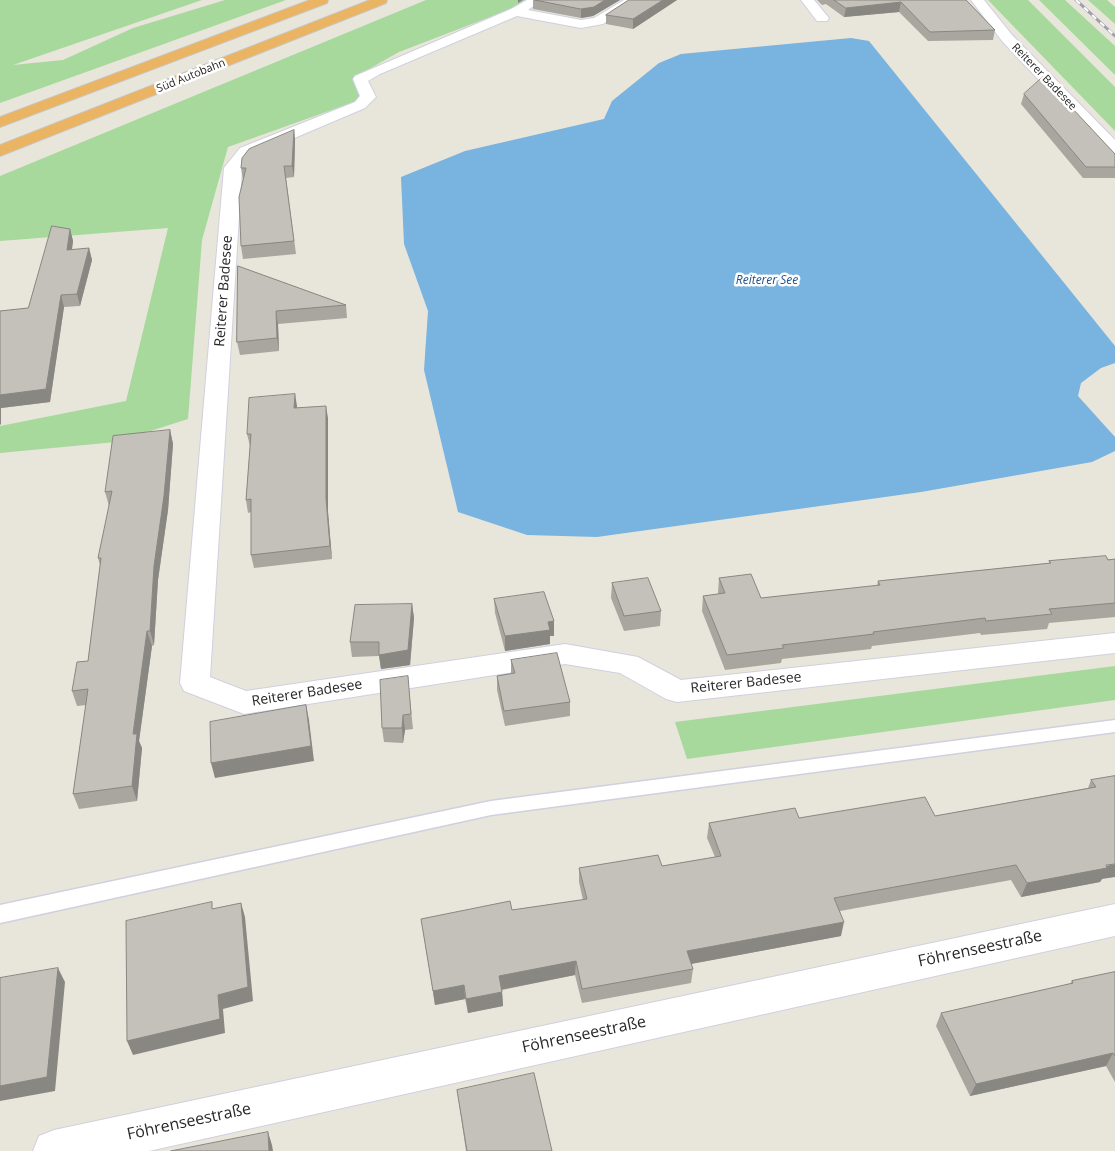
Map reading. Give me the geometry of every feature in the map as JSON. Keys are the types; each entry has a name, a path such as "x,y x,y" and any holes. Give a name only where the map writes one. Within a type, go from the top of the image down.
{"highway":[{"name":"Süd Autobahn","path":"0,122 322,0"},
{"name":"Süd Autobahn","path":"0,151 381,0"}],"street":[{"path":"526,6 581,24 598,21 634,0"},
{"path":"807,0 822,18"},
{"name":"Reiterer Badesee","path":"977,0 1007,38 1115,150"},
{"name":"Reiterer Badesee","path":"526,6 375,71 360,80 368,97 360,105 246,152 233,168 195,683 244,703 565,654 627,664 677,691 1115,643"},
{"name":"Föhrenseestraße","path":"54,1151 1115,920"}],"lane":[{"path":"0,914 491,808 1115,726"}],"green space":[{"path":"0,0 202,0 13,65 63,60 133,28 225,0 286,0 0,103"},
{"path":"426,0 527,0 511,9 399,52 355,77 362,95 354,102 228,147 202,240 188,419 116,442 0,453 0,426 126,401 168,228 0,241 0,176"},
{"path":"988,0 1028,0 1115,87 1115,131"},
{"path":"1039,0 1065,0 1115,46 1115,75"},
{"path":"1088,0 1107,0 1115,7 1115,24"},
{"path":"1115,666 1115,700 687,759 675,722"}],"water":[{"name":"Reiterer See","path":"851,38 869,41 1115,346 1115,363 1101,368 1081,383 1078,396 1115,437 1115,451 1092,462 921,492 597,537 527,535 458,512 424,370 428,311 404,244 401,177 465,151 604,119 612,101 659,63 681,54"}],"building":[{"path":"535,0 605,0 594,7 581,9"},
{"path":"629,0 663,0 633,19 606,15"},
{"path":"834,0 966,0 995,30 930,32 901,2 846,8"},
{"path":"1043,77 1115,154 1115,167 1086,167 1024,94"},
{"path":"294,130 292,166 284,166 294,241 241,246 239,197 246,168 241,168 242,158 249,149"},
{"path":"52,226 70,229 67,250 89,248 77,294 61,295 46,389 0,395 0,311 28,308"},
{"path":"238,266 346,305 276,311 277,338 237,342"},
{"path":"295,394 294,408 326,406 326,499 330,546 251,555 251,499 246,500 251,434 247,434 249,398"},
{"path":"170,430 164,496 154,566 150,631 147,631 133,734 137,734 132,786 73,794 88,689 72,691 77,662 88,661 101,558 98,558 112,491 105,492 113,436"},
{"path":"1106,556 1108,560 1115,559 1115,603 1049,609 1052,614 986,621 985,618 873,632 874,634 782,645 784,648 727,655 703,596 725,593 719,578 751,574 761,598 880,585 878,581"},
{"path":"648,578 661,611 624,616 612,583"},
{"path":"544,592 554,621 548,622 550,630 505,636 494,599"},
{"path":"412,604 408,650 379,655 379,642 350,642 355,605"},
{"path":"557,653 570,702 504,711 497,676 515,673 511,660"},
{"path":"408,676 411,714 403,715 402,728 382,728 380,680"},
{"path":"306,705 311,746 211,763 210,722"},
{"path":"1115,776 1115,864 1106,865 1107,868 1027,883 1016,865 834,898 844,922 687,951 693,969 582,989 576,961 499,976 502,992 466,999 464,985 433,991 421,919 510,901 512,910 587,899 579,868 658,855 662,866 721,856 709,823 795,808 799,818 925,797 935,816 1096,787 1091,780"},
{"path":"212,902 212,909 241,903 248,987 218,995 220,1019 127,1041 126,921"},
{"path":"58,968 47,1077 0,1086 0,978"},
{"path":"1115,972 1115,1056 1113,1053 976,1084 941,1013 1073,983 1072,981"},
{"path":"534,1073 552,1151 467,1151 457,1090"},
{"path":"268,1132 269,1151 171,1151"}],"railway":[{"path":"1076,0 1115,36"}]}
